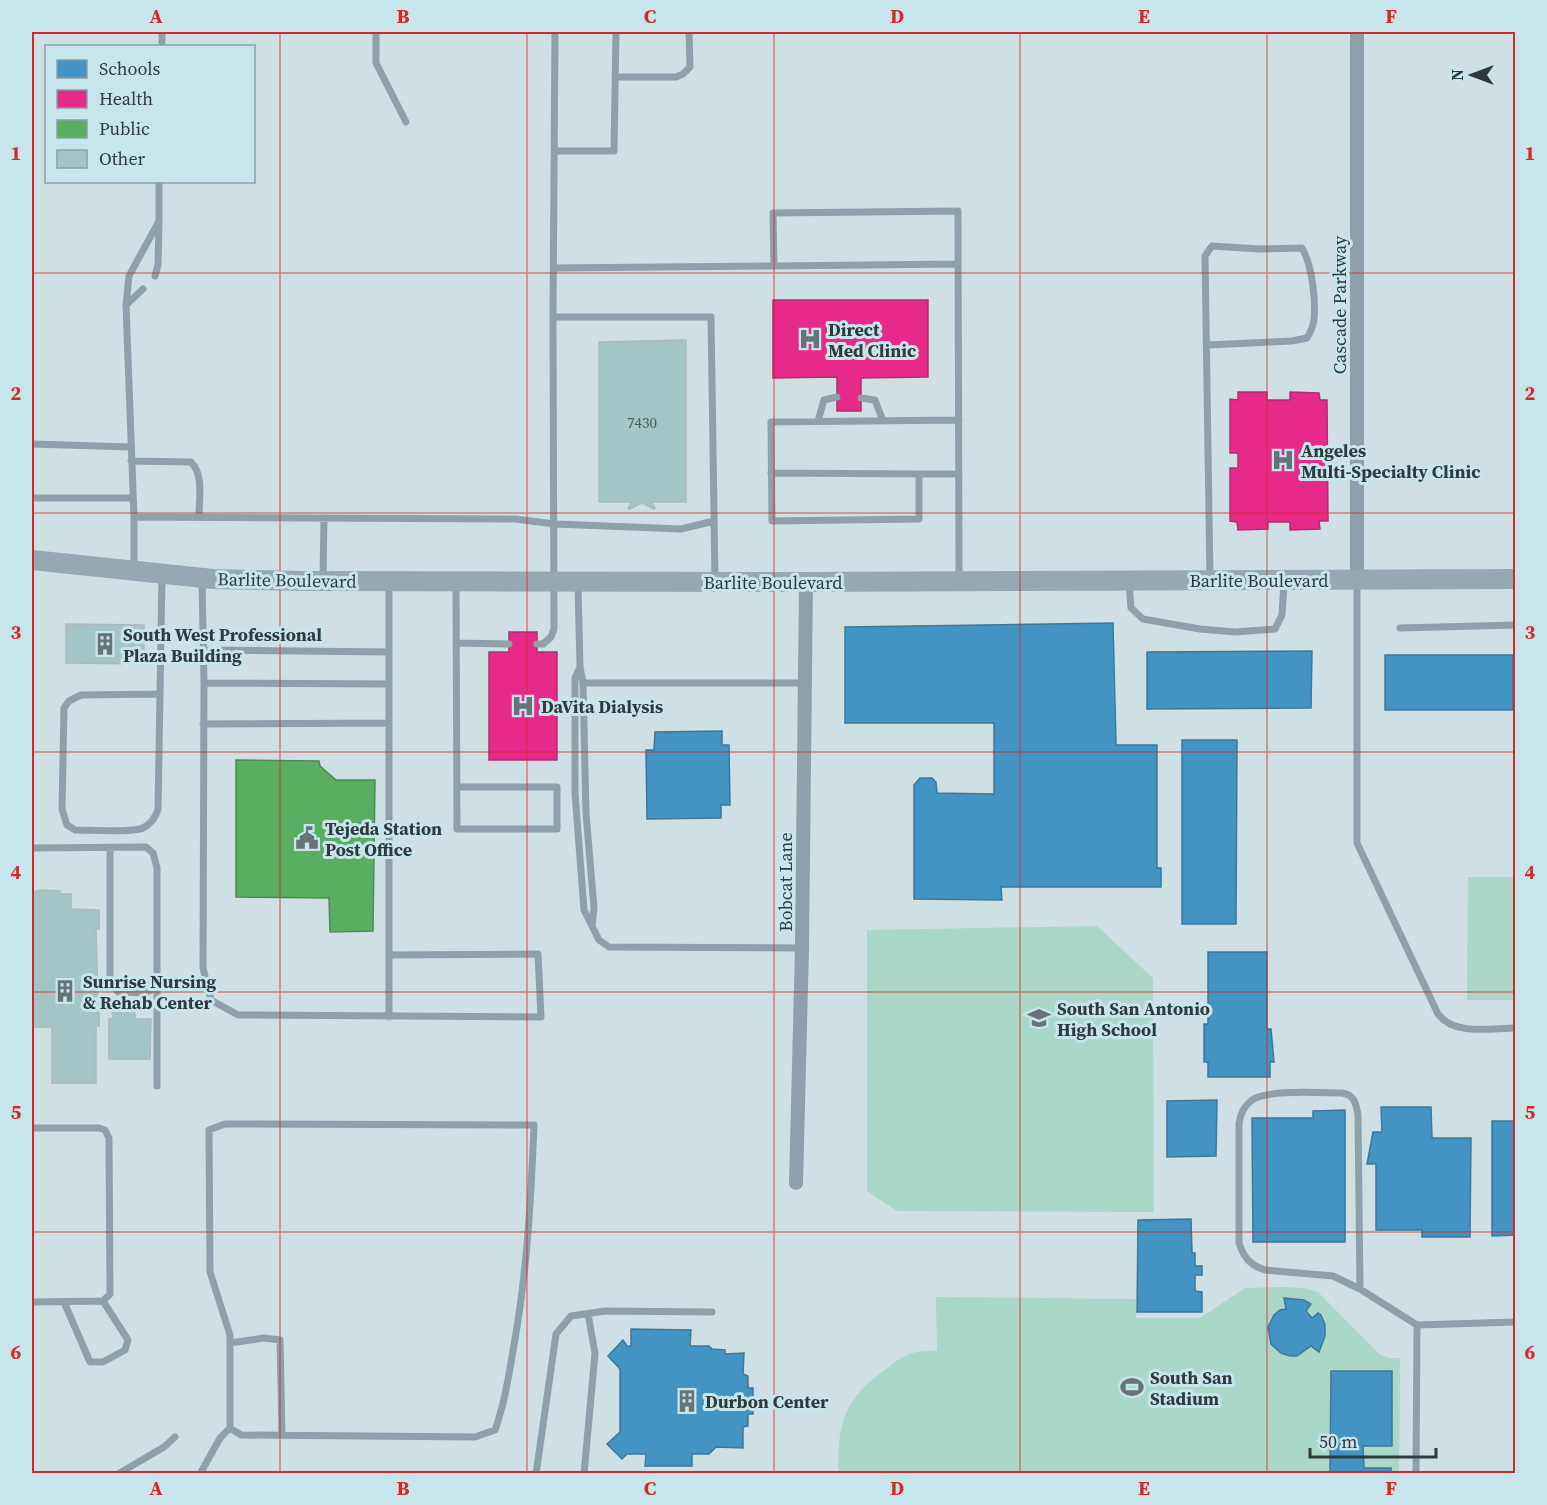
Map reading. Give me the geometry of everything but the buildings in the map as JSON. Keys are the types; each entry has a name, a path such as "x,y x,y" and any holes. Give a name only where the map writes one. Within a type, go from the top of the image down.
{"street":[{"name":"Cascade Parkway","path":"1357,32 1357,579"},
{"name":"Barlite Boulevard","path":"32,560 202,577 322,581 806,582 1515,579"},
{"name":"Bobcat Lane","path":"796,1183 802,948 806,582"}],"lane":[{"path":"376,32 376,63 406,122"},
{"path":"537,644 543,644 551,637 554,629 555,32"},
{"path":"555,151 614,151 616,32"},
{"path":"615,77 676,77 683,74 690,67 689,32"},
{"path":"155,276 158,265 159,183"},
{"path":"774,266 773,213 958,211 959,580"},
{"path":"134,571 126,305 129,276 159,221"},
{"path":"1207,345 1292,341 1308,338 1314,321 1313,289 1308,258 1302,248 1259,249 1212,246 1204,256 1210,581"},
{"path":"554,268 958,264"},
{"path":"126,305 143,289"},
{"path":"554,317 711,317 716,582"},
{"path":"818,421 824,400 837,397"},
{"path":"861,398 875,400 883,420"},
{"path":"919,474 919,519 772,521 771,422 958,420"},
{"path":"32,444 131,447"},
{"path":"131,461 191,462 196,467 199,476 199,517"},
{"path":"771,473 958,474"},
{"path":"32,498 133,498"},
{"path":"134,517 515,519 555,524 681,529 714,521"},
{"path":"322,581 324,518"},
{"path":"160,694 81,695 69,701 64,708 62,809 68,825 75,830 141,830 156,817 158,810 160,694 162,573"},
{"path":"202,577 204,683 202,968 211,1000 238,1015 541,1017 538,954 389,955"},
{"path":"1357,579 1357,843 1438,1014 1444,1022 1456,1028 1515,1028"},
{"path":"1128,580 1131,608 1143,619 1200,629 1235,632 1275,629 1282,615 1284,580"},
{"path":"389,581 389,1017"},
{"path":"578,581 586,813 594,908 592,926"},
{"path":"456,582 457,829 557,829 557,787 457,787"},
{"path":"1400,627 1515,626"},
{"path":"457,643 509,644"},
{"path":"203,651 389,652"},
{"path":"580,667 575,678 575,794 584,910 599,940 609,947 802,948"},
{"path":"583,682 804,683"},
{"path":"204,683 389,684"},
{"path":"203,724 389,723"},
{"path":"32,848 146,848 153,853 157,868 157,1086"},
{"path":"110,848 110,981 118,992 145,993 157,987"},
{"path":"1360,1289 1358,1115 1353,1097 1342,1093 1273,1094 1252,1100 1240,1115 1239,1124 1239,1243 1244,1258 1255,1267 1265,1270 1333,1276 1360,1289 1417,1325 1515,1322"},
{"path":"200,1473 220,1438 230,1428 230,1335 210,1272 209,1130 225,1124 534,1125 531,1205 520,1312 504,1404 495,1430 475,1437 241,1435 230,1428"},
{"path":"32,1128 99,1128 105,1130 109,1138 110,1293 104,1301"},
{"path":"32,1302 104,1301"},
{"path":"64,1302 90,1362 104,1362 125,1350 128,1340 104,1301"},
{"path":"536,1473 556,1334 571,1316 605,1311 712,1312"},
{"path":"584,1473 595,1353 588,1314"},
{"path":"1416,1473 1417,1325"},
{"path":"230,1343 264,1338 280,1340 282,1435"},
{"path":"118,1473 164,1447 175,1437"},
{"path":"134,1465 139,1473"}],"green space":[{"path":"1468,877 1515,877 1515,1000 1467,1000"},
{"path":"1097,926 1153,978 1154,1212 897,1211 867,1191 867,930"},
{"name":"South San Stadium","path":"1245,1288 1304,1288 1318,1292 1379,1354 1389,1358 1400,1358 1399,1473 839,1474 841,1429 851,1404 859,1393 869,1382 909,1354 937,1350 936,1297 1136,1299 1136,1318 1200,1318"}],"place":[{"name":"Direct Med Clinic","path":"810,339"},
{"name":"Angeles Multi-Specialty Clinic","path":"1283,460"},
{"name":"South West Professional Plaza Building","path":"105,644"},
{"name":"DaVita Dialysis","path":"523,706"},
{"name":"Tejeda Station Post Office","path":"307,838"},
{"name":"Sunrise Nursing & Rehab Center","path":"65,991"},
{"name":"South San Antonio High School","path":"1039,1018"},
{"name":"South San Stadium","path":"1132,1387"},
{"name":"Durbon Center","path":"687,1401"}]}
